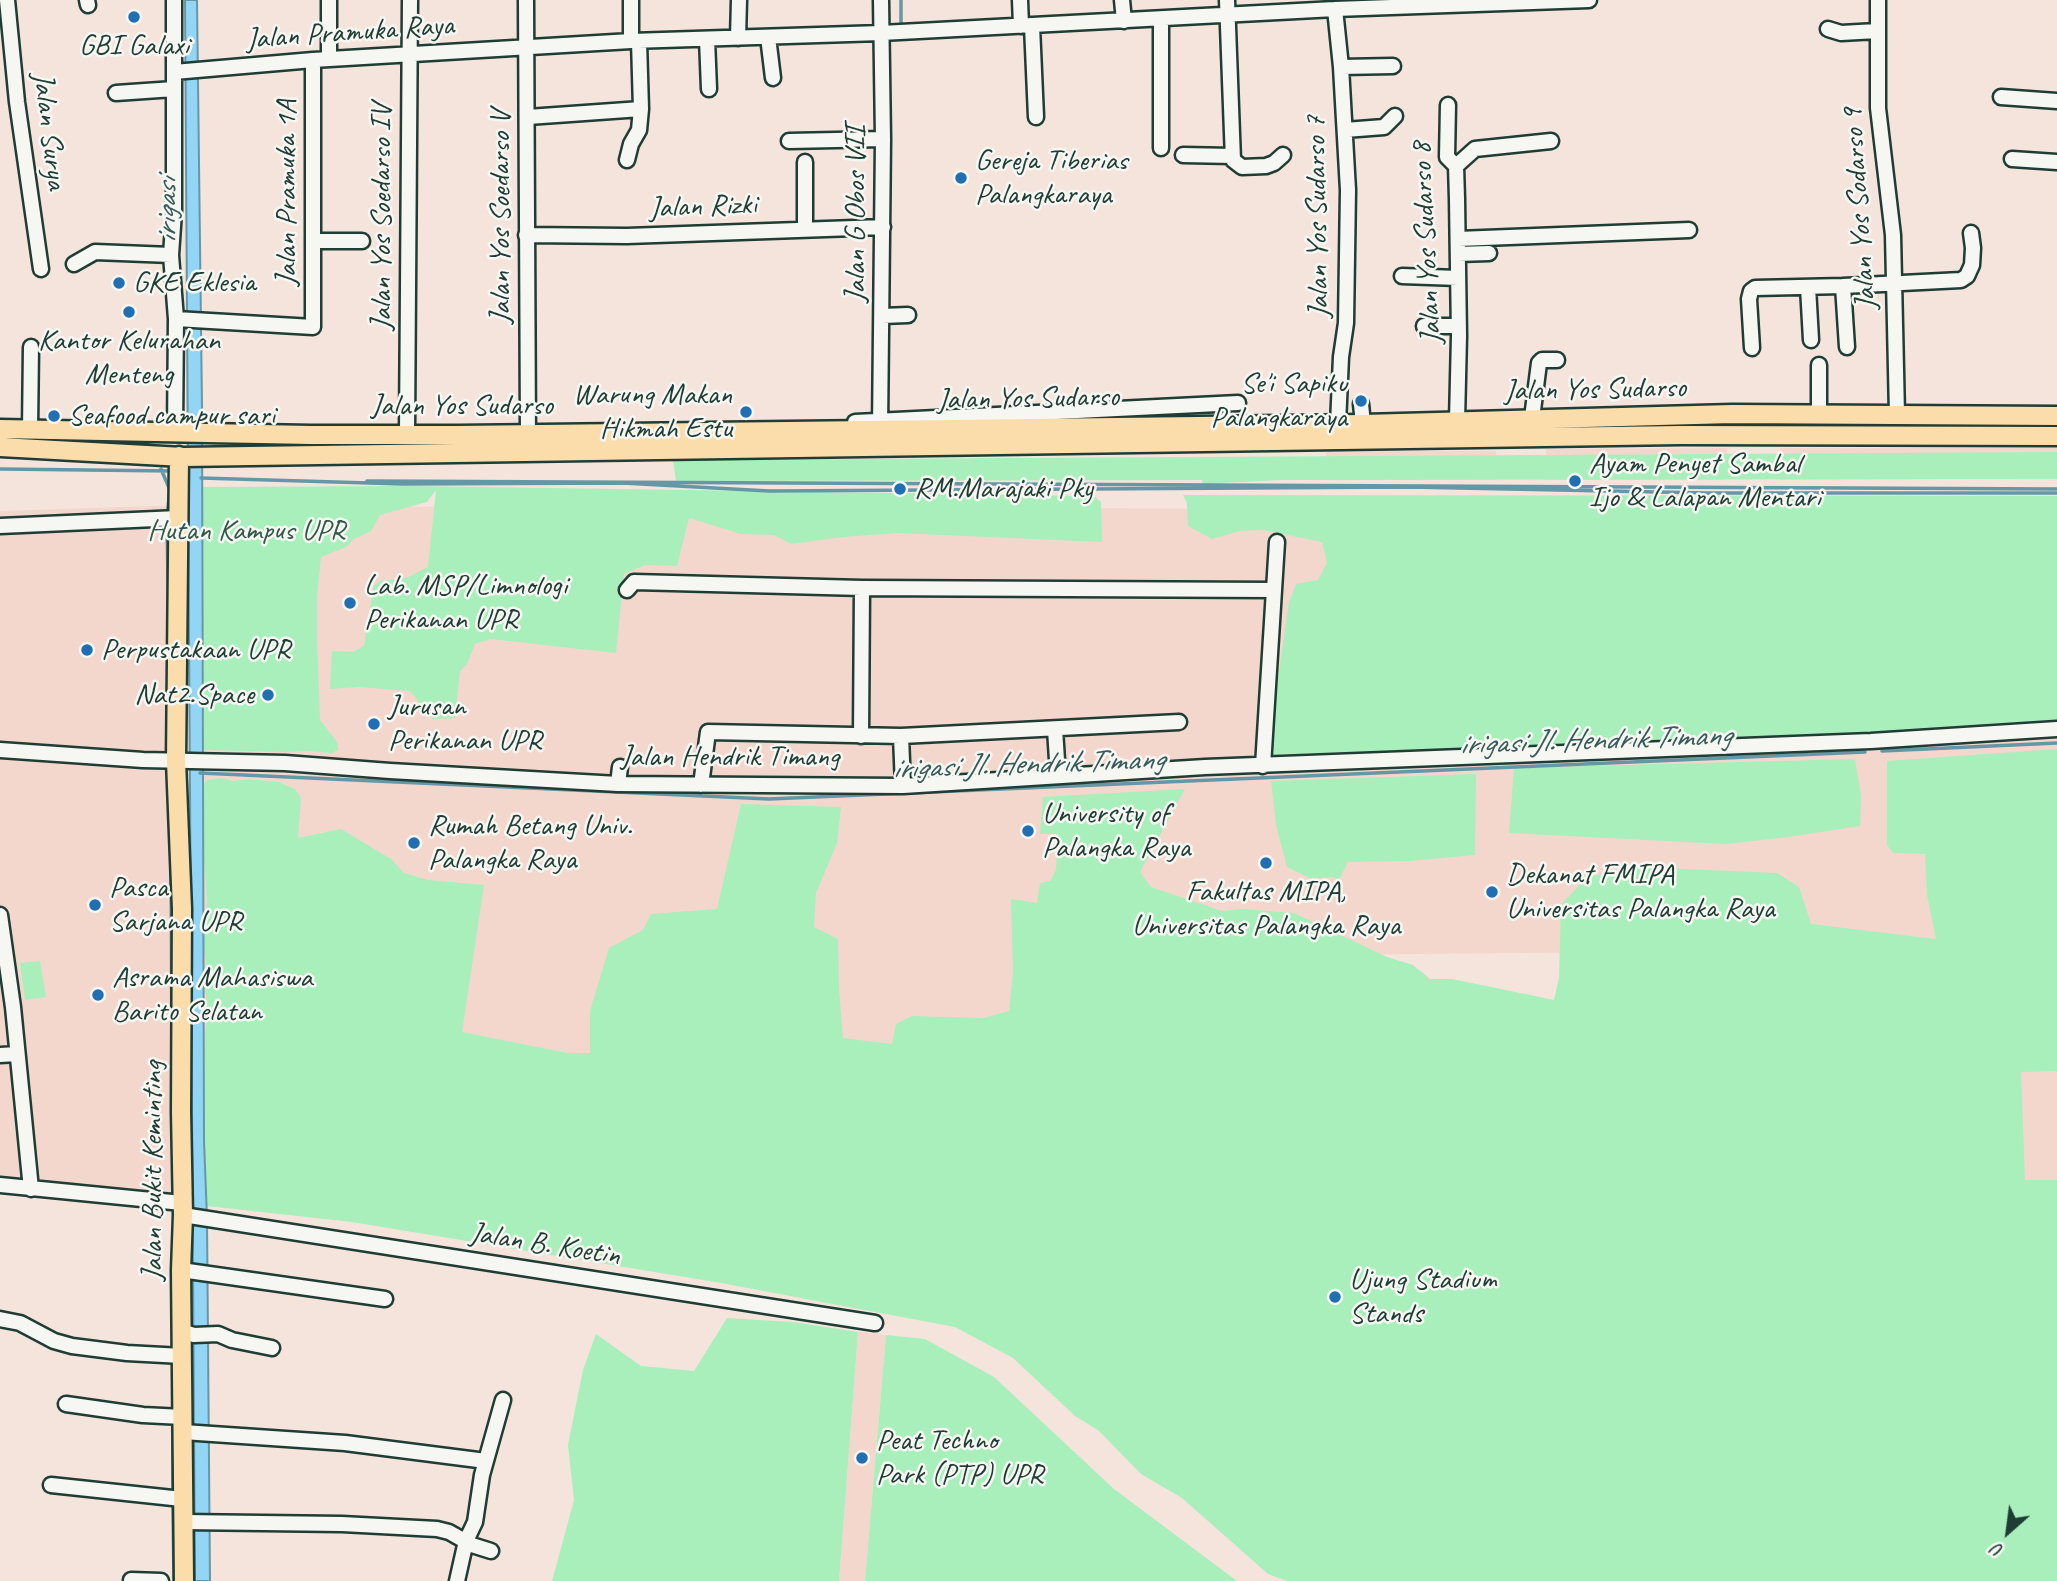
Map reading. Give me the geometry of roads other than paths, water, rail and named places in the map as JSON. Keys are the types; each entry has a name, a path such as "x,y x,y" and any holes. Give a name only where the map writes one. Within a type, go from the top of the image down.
{"main road":[{"name":"Jalan Yos Sudarso","path":"0,447 30,439 179,433 625,434 662,442 1681,426 1732,414 2057,416"},
{"name":"Jalan Yos Sudarso","path":"0,429 30,439 180,459 204,456 347,454 662,442 880,429 1108,435 1532,418 1681,426 2057,436"},
{"path":"347,435 347,454"},
{"name":"Jalan Bukit Keminting","path":"180,459 178,518 186,760 182,909 194,1271 194,1334 182,1356 192,1429 182,1499 196,1522 184,1581"}],"street":[{"name":"Jalan Surya","path":"7,0 17,102 41,269"},
{"path":"174,0 181,71 174,89 174,212 171,255 188,320 179,433"},
{"path":"329,0 329,59"},
{"name":"Jalan Yos Soedarso IV","path":"407,434 410,0"},
{"name":"Jalan Yos Soedarso V","path":"526,0 528,434"},
{"path":"627,160 631,144 639,130 640,109 631,0"},
{"path":"738,38 739,0"},
{"name":"Jalan G Obos VII","path":"880,429 883,228 881,0"},
{"path":"1020,0 1026,26 1036,117"},
{"path":"1122,0 1124,21"},
{"path":"1283,155 1270,165 1242,167 1236,164 1233,156 1227,7 1335,9 1590,0"},
{"name":"Jalan Yos Sodarso 9","path":"1878,0 1878,108 1892,225 1897,415"},
{"name":"Jalan Pramuka Raya","path":"181,71 313,60 635,41 881,33 1161,19 1227,7"},
{"name":"Jalan Yos Sudarso 7","path":"1335,9 1348,190 1346,323 1340,357 1338,424"},
{"path":"1161,19 1161,148"},
{"path":"1828,29 1841,33 1877,31"},
{"path":"768,37 772,78"},
{"path":"707,39 709,89"},
{"name":"Jalan Pramuka 1A","path":"188,320 313,327 313,60"},
{"path":"1341,67 1393,66"},
{"path":"117,93 174,89"},
{"path":"2001,97 2057,101"},
{"name":"Jalan Yos Sudarso 8","path":"1448,105 1447,156 1455,166 1458,246 1457,421"},
{"path":"528,117 640,109"},
{"path":"1345,130 1384,127 1395,116"},
{"path":"789,141 883,139"},
{"path":"1455,166 1475,149 1551,141"},
{"path":"1183,155 1233,156"},
{"path":"2012,159 2057,162"},
{"path":"805,162 805,228"},
{"name":"Jalan Rizki","path":"526,235 627,236 805,228 883,228"},
{"path":"1458,246 1689,230"},
{"path":"1752,348 1749,299 1755,288 1964,279 1972,265 1971,233"},
{"path":"313,241 362,241"},
{"path":"1458,246 1489,254"},
{"path":"74,264 95,251 171,255"},
{"path":"1402,276 1458,278"},
{"path":"1843,286 1847,347"},
{"path":"1808,287 1811,340"},
{"path":"882,316 908,315"},
{"path":"1424,326 1459,326"},
{"path":"30,439 31,347"},
{"path":"1532,418 1539,363 1542,360 1557,360"},
{"path":"1819,365 1819,415"},
{"path":"625,434 1238,403"},
{"path":"1361,404 1363,424"},
{"path":"0,526 178,518"},
{"path":"1263,766 1277,542"},
{"path":"627,590 634,582 862,588 1274,590"},
{"path":"861,736 862,588"},
{"path":"701,785 708,733 901,736 1180,722"},
{"path":"1055,729 1058,776"},
{"name":"Jalan Hendrik Timang","path":"0,750 285,763 618,784 903,786 1205,767 1871,741 2057,729"},
{"path":"901,736 903,786"},
{"path":"618,784 620,767"},
{"path":"0,915 31,1189"},
{"path":"0,1055 17,1054"},
{"name":"Jalan B. Koetin","path":"0,1185 875,1322"},
{"path":"194,1271 385,1299"},
{"path":"0,1319 20,1323 54,1341 72,1346 182,1356"},
{"path":"194,1334 218,1334 232,1340 272,1348"},
{"path":"457,1581 466,1541 475,1522 486,1461 503,1400"},
{"path":"66,1404 143,1415 192,1429 345,1443 486,1461"},
{"path":"51,1485 182,1499"},
{"path":"196,1522 342,1524 437,1529 491,1551"},
{"path":"131,1580 161,1581"}],"water":[{"path":"185,0 197,0 202,406 204,1141 210,1581 195,1581"}],"waterway":[{"path":"901,0 901,22"},
{"path":"0,469 173,471"},
{"path":"161,469 170,490 167,515"},
{"path":"201,478 403,484 623,483 769,491 1409,487 1707,493 2057,493"},
{"path":"367,481 2057,489"},
{"path":"167,523 169,641"},
{"name":"irigasi Jl. Hendrik Timang","path":"1882,751 2057,743"},
{"name":"irigasi Jl. Hendrik Timang","path":"200,773 769,799 1865,752"},
{"path":"171,841 172,1075"},
{"path":"173,1156 173,1197"},
{"path":"174,1205 174,1239"},
{"path":"173,1373 173,1411"},
{"path":"173,1419 173,1495"},
{"path":"173,1503 174,1581"}],"place":[{"name":"GBI Galaxi","path":"134,17"},
{"name":"Gereja Tiberias Palangkaraya","path":"961,178"},
{"name":"GKE Eklesia","path":"119,283"},
{"name":"Kantor Kelurahan Menteng","path":"129,312"},
{"name":"Se'i Sapiku Palangkaraya","path":"1361,401"},
{"name":"Warung Makan Hikmah Estu","path":"746,412"},
{"name":"Seafood campur sari","path":"54,416"},
{"name":"Ayam Penyet Sambal Ijo & Lalapan Mentari","path":"1575,481"},
{"name":"RM.Marajaki Pky","path":"900,489"},
{"name":"Lab. MSP/Limnologi Perikanan UPR","path":"350,603"},
{"name":"Perpustakaan UPR","path":"87,650"},
{"name":"Nat2.Space","path":"268,695"},
{"name":"Jurusan Perikanan UPR","path":"374,724"},
{"name":"University of Palangka Raya","path":"1028,831"},
{"name":"Rumah Betang Univ. Palangka Raya","path":"414,843"},
{"name":"Fakultas MIPA, Universitas Palangka Raya","path":"1266,863"},
{"name":"Dekanat FMIPA Universitas Palangka Raya","path":"1492,892"},
{"name":"Pasca Sarjana UPR","path":"95,905"},
{"name":"Asrama Mahasiswa Barito Selatan","path":"98,995"},
{"name":"Ujung Stadium Stands","path":"1335,1297"},
{"name":"Peat Techno Park (PTP) UPR","path":"862,1458"}],"water label":[{"name":"irigasi","path":"168,211"}],"park label":[{"name":"Hutan Kampus UPR","path":"246,531"}]}
